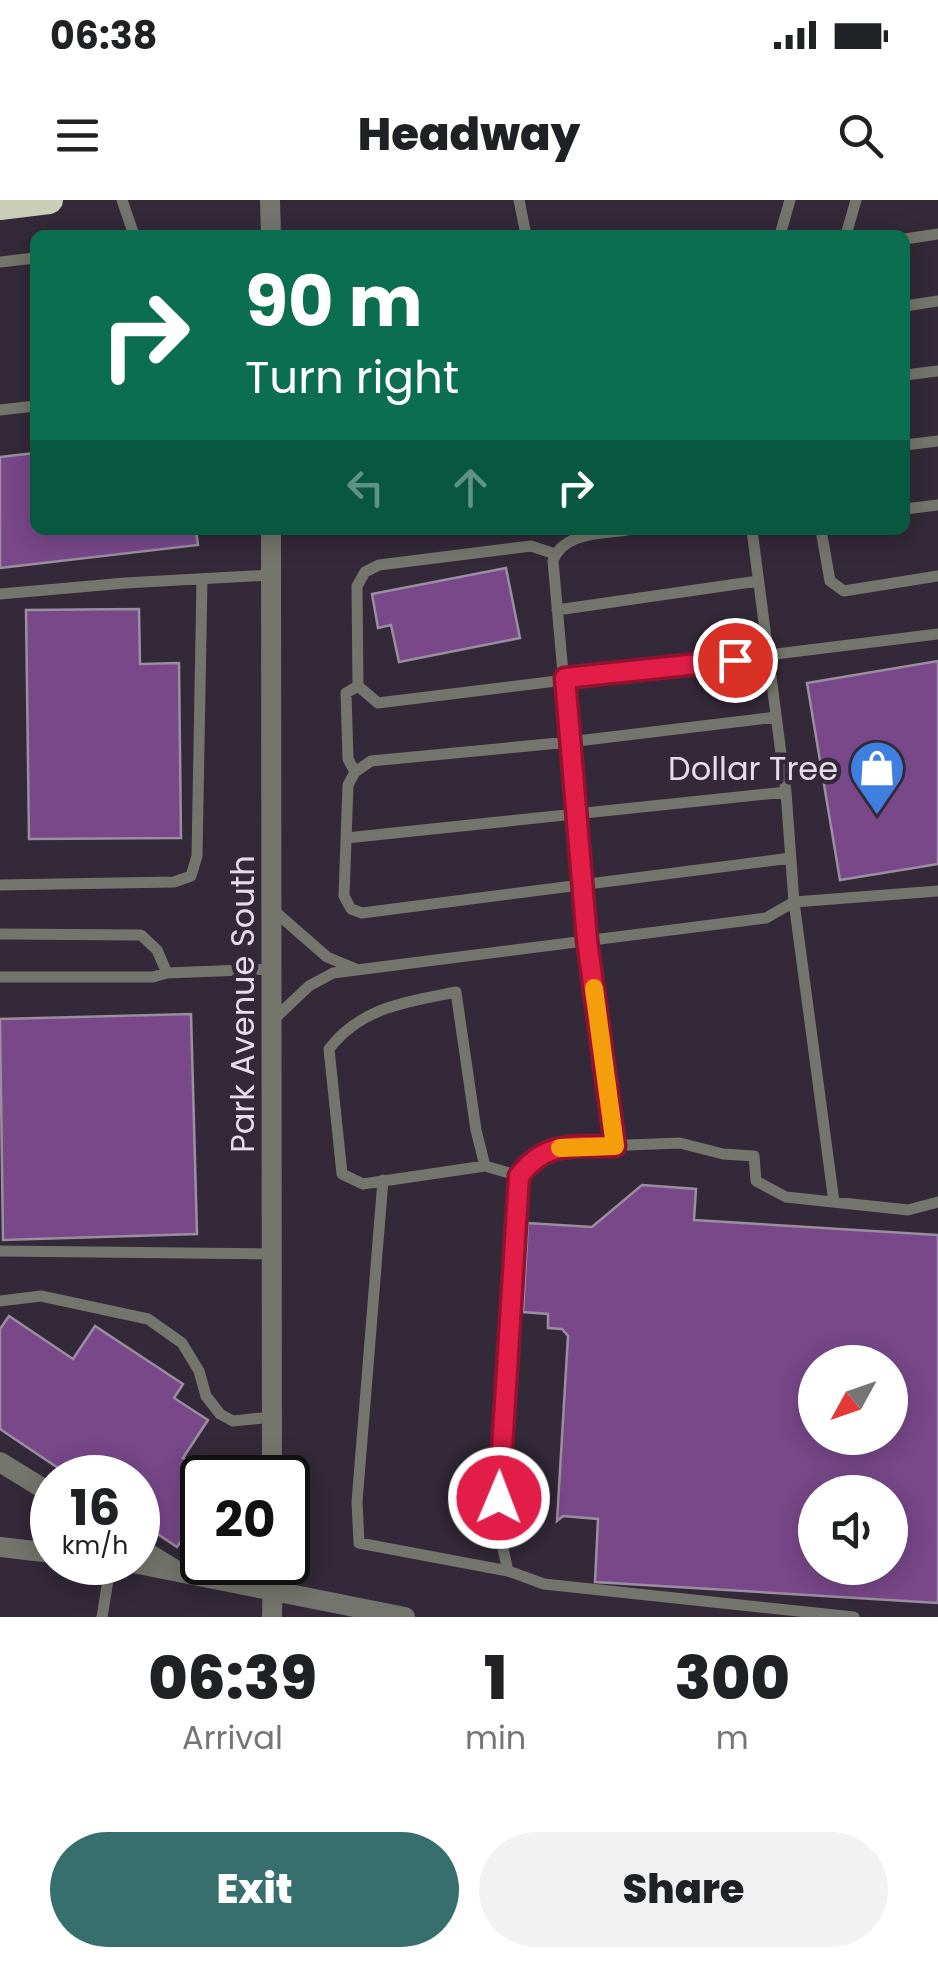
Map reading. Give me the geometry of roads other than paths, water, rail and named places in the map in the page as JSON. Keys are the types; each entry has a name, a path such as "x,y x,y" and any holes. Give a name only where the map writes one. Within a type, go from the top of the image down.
{"highway":[{"path":"0,206 49,200"}],"street":[{"path":"270,200 271,230"},
{"name":"Park Avenue South","path":"271,535 272,1455"},
{"path":"0,1462 30,1480"},
{"path":"0,1547 30,1550"},
{"path":"160,1560 174,1569"},
{"path":"160,1567 405,1617"},
{"path":"272,1617 273,1585"}],"lane":[{"path":"122,200 132,230"},
{"path":"519,200 525,230"},
{"path":"847,230 856,200"},
{"path":"781,230 790,201"},
{"path":"910,237 938,234"},
{"path":"0,262 30,259"},
{"path":"910,305 938,301"},
{"path":"910,374 938,370"},
{"path":"0,410 30,407"},
{"path":"910,444 938,440"},
{"path":"910,507 938,504"},
{"path":"593,535 563,545 556,554 557,610 587,940 615,1146"},
{"path":"754,535 786,792 794,902 834,1202"},
{"path":"822,535 830,582 844,591 938,576"},
{"path":"556,554 531,546 379,565 365,572 356,586 358,686 378,703 938,634"},
{"path":"0,594 271,576"},
{"path":"0,885 174,882 191,876 197,856 202,579"},
{"path":"557,610 758,580"},
{"path":"355,772 348,758 346,694 358,686"},
{"path":"776,717 371,761 355,772 348,785 344,896 351,909 362,913 790,858"},
{"path":"346,838 786,792"},
{"path":"272,1021 320,979 356,969 766,918 794,902 938,891"},
{"path":"272,909 328,957 356,969"},
{"path":"0,934 141,935 157,950 167,973"},
{"path":"0,977 153,977 167,973 272,970"},
{"path":"485,1166 456,992 366,1014 329,1049 342,1174 363,1184 485,1166 519,1176"},
{"path":"508,1570 499,1530 499,1466 519,1176 532,1158 552,1148 680,1144 754,1156 756,1180 786,1197 908,1210 938,1202"},
{"path":"383,1180 356,1502 360,1544 508,1570 544,1584 854,1617"},
{"path":"0,1251 272,1254"},
{"path":"0,1302 41,1296 148,1319 182,1343 198,1371 206,1396 220,1414 233,1421 272,1418"},
{"path":"102,1617 107,1585"}],"place":[{"name":"Dollar Tree","path":"877,817"}]}
